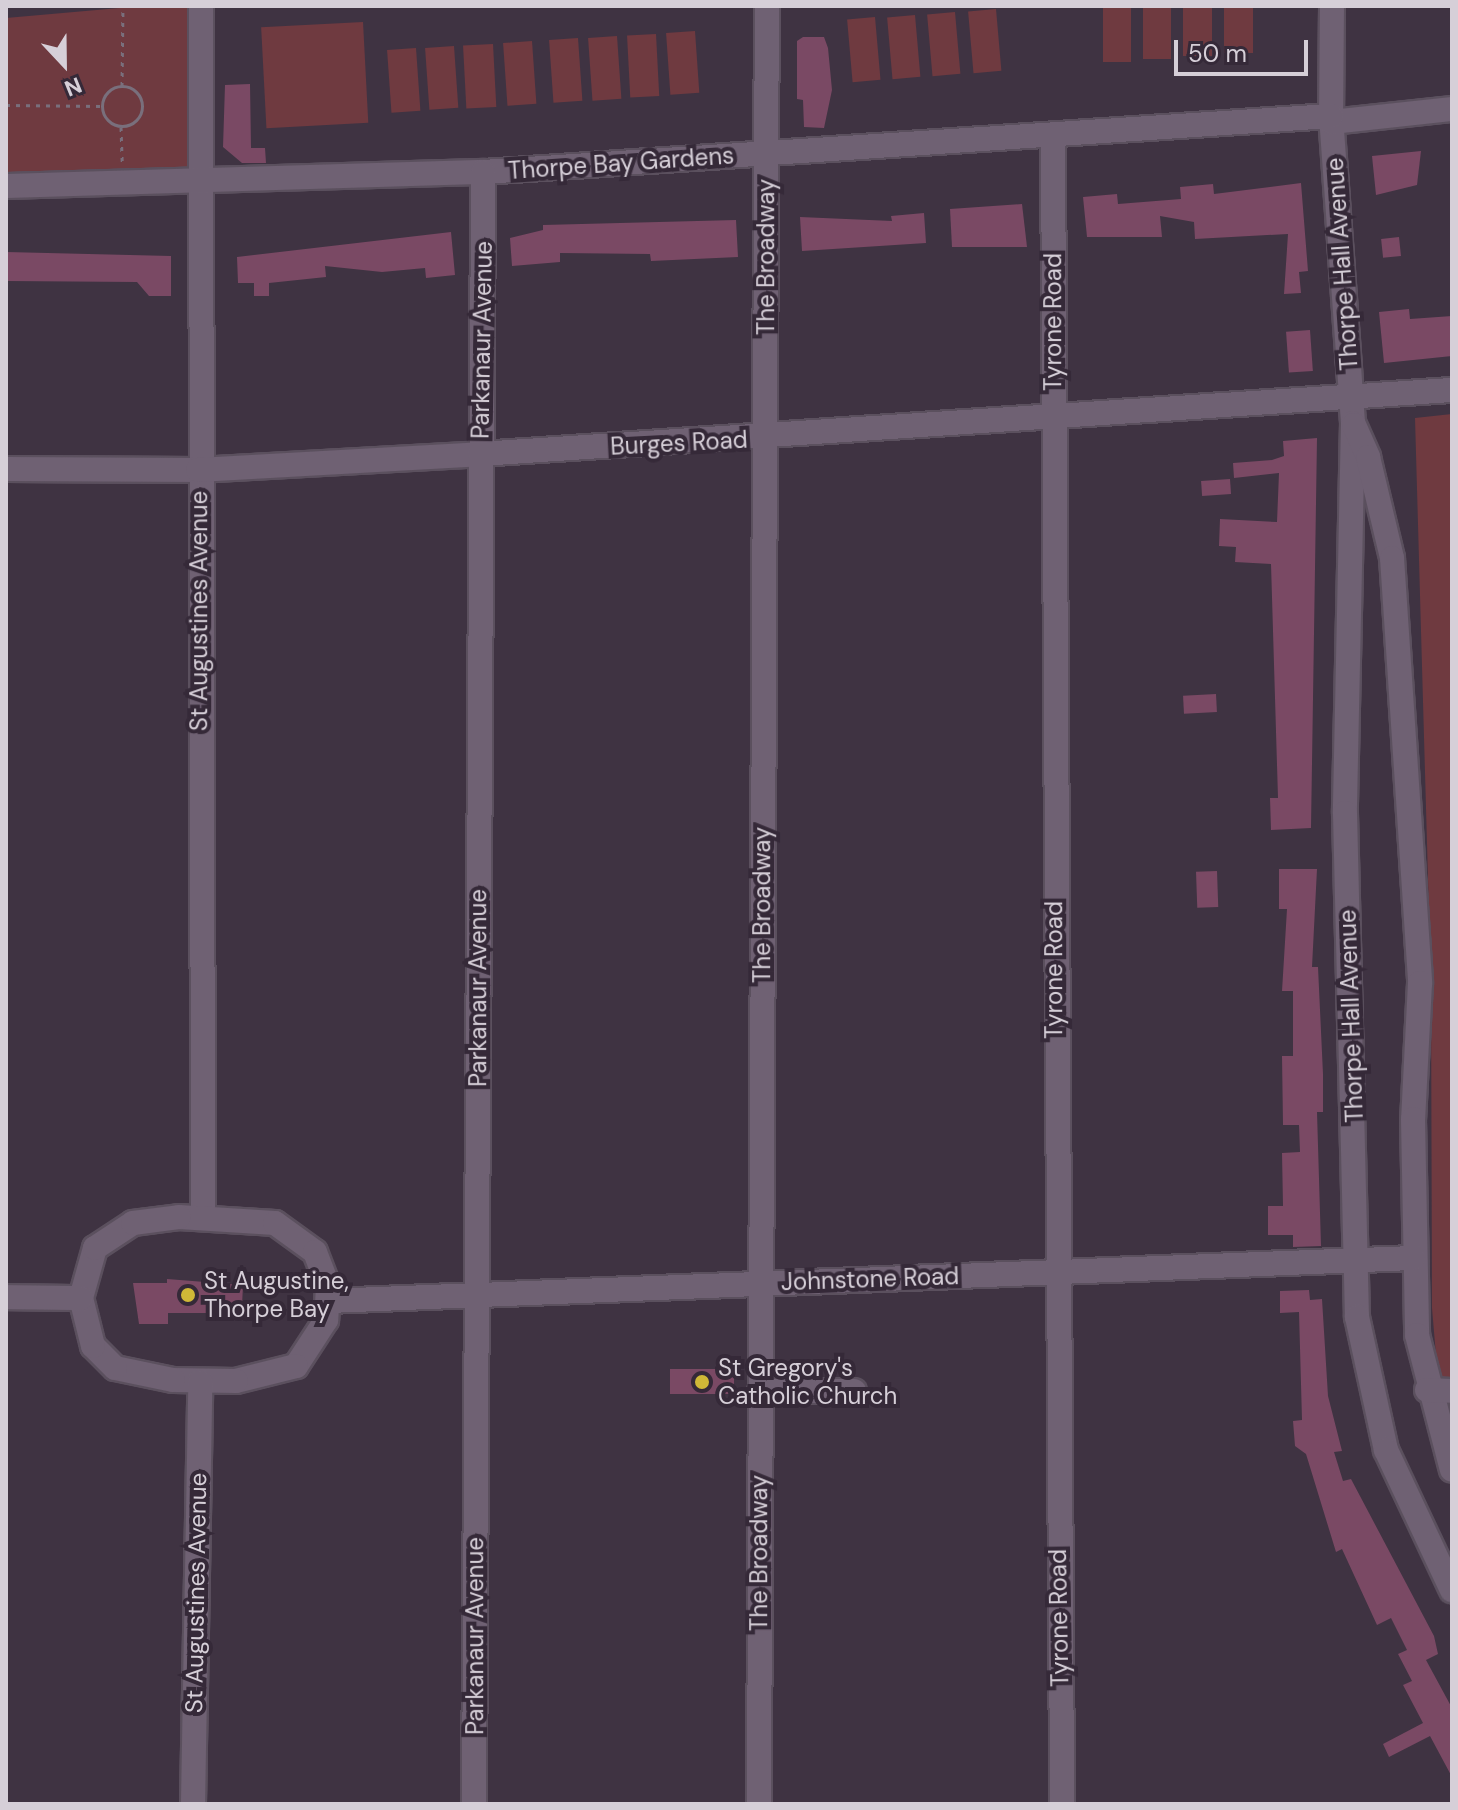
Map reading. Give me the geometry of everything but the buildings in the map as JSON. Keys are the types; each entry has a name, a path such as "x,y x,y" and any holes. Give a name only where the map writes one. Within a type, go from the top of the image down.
{"street":[{"name":"St Augustines Avenue","path":"201,6 198,470 203,1216"},
{"name":"The Broadway","path":"759,1804 767,6"},
{"name":"Thorpe Hall Avenue","path":"1317,6 1331,114 1352,412 1345,813 1357,1317 1374,1413 1404,1497 1452,1590"},
{"name":"Thorpe Hall Avenue","path":"1331,114 1332,6"},
{"name":"Thorpe Bay Gardens","path":"6,186 198,185 483,172 1053,136 1331,114 1452,109"},
{"name":"Tyrone Road","path":"1053,136 1055,1272 1062,1804"},
{"name":"Parkanaur Avenue","path":"474,1804 483,172"},
{"name":"Burges Road","path":"6,469 198,470 1053,421 1352,412 1452,390"},
{"name":"Thorpe Hall Avenue","path":"1352,412 1380,501 1396,602 1420,983 1413,1258 1427,1390 1452,1470"},
{"path":"203,1216 275,1223 303,1238 323,1268 328,1301 321,1334 296,1366 266,1376 200,1382 115,1368 85,1331 81,1298 86,1265 107,1236 143,1221 203,1216"},
{"name":"Johnstone Road","path":"328,1301 1413,1258"},
{"path":"6,1297 81,1298"},
{"name":"St Augustines Avenue","path":"193,1804 200,1382"},
{"path":"1427,1390 1452,1391"},
{"path":"760,1391 854,1391"}],"path":[{"path":"122,86 123,6"},
{"path":"122,86 138,94 142,110 136,121 121,127 108,121 102,106 108,92 122,86"},
{"path":"6,105 102,106"},
{"path":"121,127 122,164"}],"shaded area":[{"path":"142,6 192,6 189,169 6,175 6,18"},
{"path":"1103,6 1131,6 1131,62 1103,62"},
{"path":"1143,6 1171,6 1171,59 1143,59"},
{"path":"1183,6 1212,6 1212,56 1183,56"},
{"path":"1224,6 1253,6 1253,53 1224,53"},
{"path":"996,9 1001,71 974,73 968,11"},
{"path":"955,12 960,74 933,76 927,14"},
{"path":"915,15 920,77 893,79 887,17"},
{"path":"875,17 880,80 853,82 847,19"},
{"path":"363,22 368,123 266,128 261,27"},
{"path":"695,31 699,93 670,95 666,33"},
{"path":"656,34 659,96 630,97 627,36"},
{"path":"617,36 621,99 592,101 588,38"},
{"path":"578,38 582,101 553,103 549,40"},
{"path":"532,41 536,104 507,106 503,43"},
{"path":"493,44 496,107 466,108 463,46"},
{"path":"454,46 458,108 429,110 425,48"},
{"path":"416,48 420,111 391,113 387,50"},
{"path":"1452,414 1452,1421 1439,1391 1432,1308 1431,985 1415,418"}],"place":[{"name":"St Augustine, Thorpe Bay","path":"188,1295"},
{"name":"St Gregory's Catholic Church","path":"702,1382"}]}
